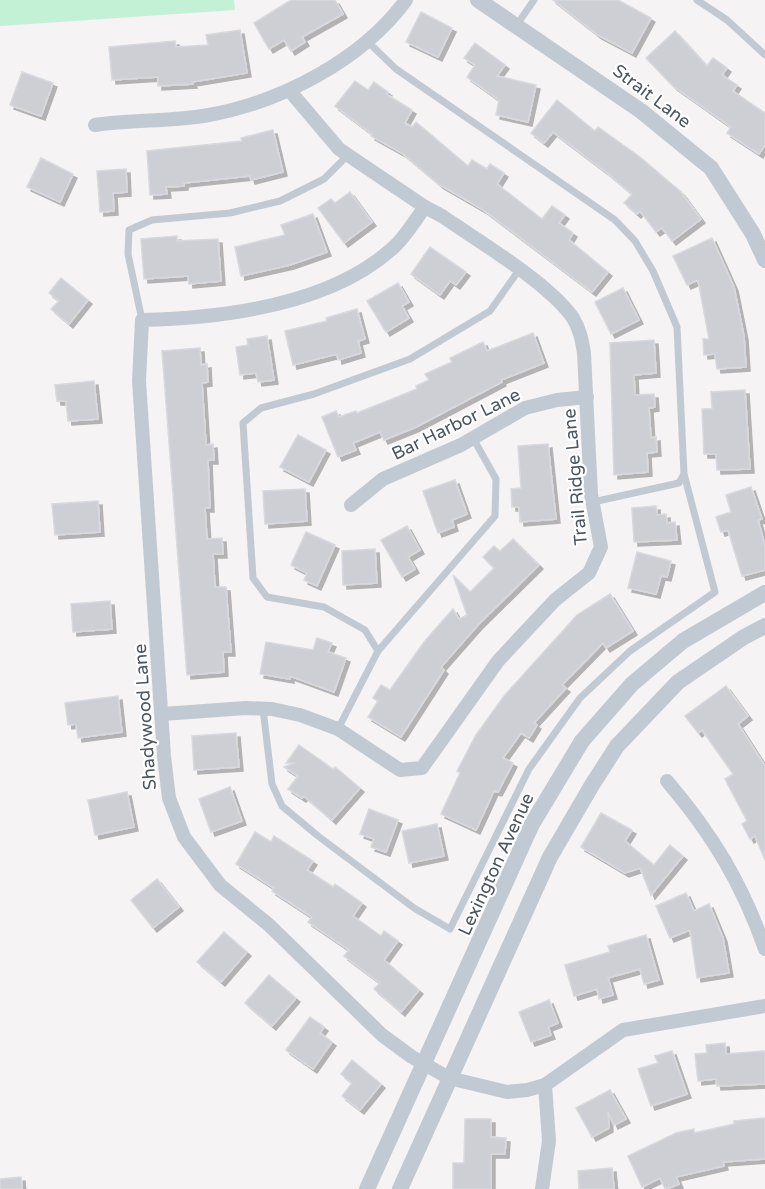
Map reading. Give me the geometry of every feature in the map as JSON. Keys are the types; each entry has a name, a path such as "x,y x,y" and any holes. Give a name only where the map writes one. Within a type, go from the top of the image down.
{"street":[{"path":"95,125 129,120 209,115 274,99 318,75 367,41 391,21 406,0"},
{"name":"Strait Lane","path":"478,0 641,111 711,168 753,234 765,260"},
{"name":"Trail Ridge Lane","path":"162,714 263,709 300,714 338,729 400,770 422,768 498,661 555,600 589,573 602,547 593,502 587,438 584,353 580,333 573,318 557,300 519,270 442,216 339,149 289,90"},
{"path":"142,320 236,312 275,304 314,292 361,271 394,246 425,207"},
{"name":"Shadywood Lane","path":"142,320 139,381 169,798 184,837 195,855 220,885 277,932 381,1035 449,1078 507,1092 545,1085 623,1030 765,1006"},
{"name":"Bar Harbor Lane","path":"351,505 383,479 473,438 525,408 557,399 587,397"},
{"name":"Lexington Avenue","path":"367,1189 422,1063 480,944 532,824 582,741 632,684 683,641 765,593"},
{"path":"400,1189 449,1078 510,951 550,857 617,746 678,682 744,637 765,626"},
{"path":"667,781 696,814 726,860 750,904 765,949"},
{"path":"542,1189 549,1141 545,1085"}],"lane":[{"path":"516,26 534,0"},
{"path":"697,0 727,20 765,55"},
{"path":"263,709 272,784 282,806 414,908 450,929 528,769 580,698 630,651 715,592 684,474 677,327 653,271 635,242 615,220 396,69 367,41"},
{"path":"142,320 128,254 129,230 152,220 230,213 280,201 324,179 349,154"},
{"path":"378,651 365,630 324,607 267,597 253,578 243,423 261,408 314,394 410,359 490,311 519,270"},
{"path":"338,729 378,651 495,516 496,479 473,438"},
{"path":"593,502 679,483 684,474"}],"green space":[{"path":"0,0 234,0 235,10 0,26"}],"building":[{"path":"291,0 335,0 343,14 302,37 305,42 291,51 284,40 269,49 254,23"},
{"path":"553,0 618,0 651,18 632,53 598,35"},
{"path":"421,12 452,28 438,57 406,42"},
{"path":"240,30 247,73 192,82 193,84 158,86 158,77 112,80 109,47 175,41 176,47 208,45 206,35"},
{"path":"675,31 707,66 713,58 727,68 722,75 737,85 733,91 765,113 765,145 759,154 727,133 731,127 673,86 646,58"},
{"path":"475,43 505,65 497,76 536,85 528,122 496,115 499,100 467,77 475,65 464,58"},
{"path":"22,72 53,83 41,116 10,105"},
{"path":"355,81 368,90 374,82 388,92 386,94 412,110 405,123 412,127 416,122 468,166 472,160 487,169 490,164 504,173 497,184 542,219 552,206 565,215 559,223 573,233 569,240 608,272 592,292 482,209 440,185 402,153 371,136 372,134 335,106"},
{"path":"557,100 595,131 598,127 640,157 681,192 701,219 672,241 662,228 656,232 640,211 637,214 624,203 632,194 607,173 553,132 544,143 531,133"},
{"path":"273,130 283,172 251,180 250,176 184,183 184,186 166,187 167,194 150,195 147,151 242,141 241,138"},
{"path":"41,158 73,174 60,202 27,187"},
{"path":"126,169 127,192 113,193 114,211 100,212 97,171"},
{"path":"350,192 372,222 344,243 318,208 331,199 335,203"},
{"path":"313,214 327,252 290,265 241,276 235,247 285,235 281,225"},
{"path":"177,236 177,241 218,239 221,281 189,284 188,276 144,279 141,239"},
{"path":"712,238 734,287 744,336 746,367 717,369 715,354 704,355 703,339 709,339 698,280 687,285 673,256"},
{"path":"430,247 466,272 456,285 450,281 440,295 411,274"},
{"path":"61,278 88,300 69,324 51,309 59,301 49,293"},
{"path":"398,283 409,302 402,306 409,318 386,332 367,301"},
{"path":"623,288 639,320 611,334 595,302"},
{"path":"357,309 365,339 358,341 361,353 338,360 337,354 293,365 285,331 327,321 326,318"},
{"path":"533,333 544,363 501,380 502,382 416,427 384,440 380,432 353,443 356,450 338,457 322,417 336,411 339,417 356,411 357,413 417,389 416,386 429,380 425,374 452,362 450,358 483,342 487,351"},
{"path":"267,336 274,380 258,382 256,373 240,375 236,347 248,345 247,339"},
{"path":"654,340 656,373 634,375 635,395 654,394 655,407 649,408 651,438 656,437 657,452 647,453 648,472 614,475 610,343"},
{"path":"200,348 201,365 207,364 208,382 202,383 206,445 213,444 214,460 208,460 210,508 205,508 207,539 222,538 223,554 213,554 215,587 226,587 231,652 223,652 224,672 187,675 162,351"},
{"path":"94,381 98,419 68,421 66,401 57,401 55,385"},
{"path":"745,390 750,469 717,470 716,454 704,454 702,409 712,409 711,392"},
{"path":"298,435 326,450 309,482 280,467"},
{"path":"548,444 556,519 520,522 519,507 512,507 511,489 521,488 518,446"},
{"path":"455,480 467,514 452,520 454,527 438,533 423,491"},
{"path":"751,487 762,519 758,520 765,546 765,570 742,576 728,530 721,532 716,517 731,512 726,495"},
{"path":"305,489 307,521 265,524 263,491"},
{"path":"98,501 100,532 55,535 52,504"},
{"path":"656,506 657,515 666,514 667,523 675,522 677,540 634,542 632,508"},
{"path":"407,526 420,550 408,557 415,569 402,577 381,540"},
{"path":"306,532 335,545 317,586 304,580 307,573 291,565"},
{"path":"513,539 539,565 478,625 441,667 444,670 401,737 368,717 378,701 373,698 381,685 390,690 424,642 453,609 459,619 467,615 453,575 470,592 494,568 483,557 494,546 500,551"},
{"path":"375,549 377,583 343,585 342,551"},
{"path":"637,552 671,561 667,577 661,576 656,594 628,588"},
{"path":"610,594 633,631 606,648 603,643 562,685 566,688 534,723 537,725 529,738 521,733 503,758 513,763 498,792 494,791 476,830 441,814 460,773 457,771 476,735 504,696 577,615"},
{"path":"110,601 112,629 73,632 71,604"},
{"path":"317,638 332,643 328,652 346,658 334,692 290,676 290,679 260,674 266,642 313,650"},
{"path":"726,686 748,716 738,724 765,766 765,860 755,836 750,839 742,824 747,821 725,779 733,774 702,730 698,733 685,716"},
{"path":"118,696 122,732 78,738 76,724 68,725 65,703"},
{"path":"236,733 239,767 194,770 192,736"},
{"path":"299,745 333,769 335,767 360,788 332,820 304,796 302,798 288,789 298,776 284,767 295,763 286,763"},
{"path":"230,787 242,821 211,832 199,799"},
{"path":"127,792 134,827 95,835 88,800"},
{"path":"369,809 398,820 386,852 371,847 374,839 360,834"},
{"path":"601,813 632,830 625,841 654,865 670,845 683,856 651,895 640,868 625,873 581,847"},
{"path":"437,824 444,856 409,863 402,831"},
{"path":"255,832 271,842 274,836 313,861 307,870 333,887 335,884 362,903 353,916 381,936 384,931 398,941 384,960 419,990 401,1012 374,989 380,983 344,956 349,950 308,922 312,917 272,891 274,888 236,864"},
{"path":"157,879 179,907 153,928 131,900"},
{"path":"686,893 694,911 709,904 723,938 729,973 697,978 690,930 670,938 656,906"},
{"path":"224,932 247,952 221,982 197,962"},
{"path":"646,935 659,980 644,984 640,969 608,978 613,995 599,999 597,989 574,996 565,965 610,952 608,946"},
{"path":"269,975 296,998 272,1026 245,1003"},
{"path":"549,1000 558,1023 548,1027 551,1035 531,1042 519,1012"},
{"path":"310,1017 324,1027 320,1033 332,1042 313,1069 286,1050"},
{"path":"725,1043 726,1054 765,1051 765,1084 717,1086 716,1079 698,1081 695,1054 707,1053 706,1045"},
{"path":"672,1051 687,1094 651,1106 638,1069 658,1063 655,1056"},
{"path":"352,1060 381,1084 360,1110 342,1096 352,1083 341,1074"},
{"path":"610,1090 626,1119 614,1125 608,1112 609,1128 592,1137 576,1108"},
{"path":"765,1118 765,1159 723,1162 724,1166 676,1177 679,1184 667,1189 660,1178 642,1187 628,1156 676,1133 694,1129 694,1133 734,1124 734,1121"},
{"path":"465,1119 491,1119 491,1137 506,1138 505,1154 491,1154 491,1189 453,1189 453,1163 464,1163"},
{"path":"612,1168 614,1189 579,1189 578,1171"},
{"path":"21,1177 22,1189 0,1189 0,1179"}]}
